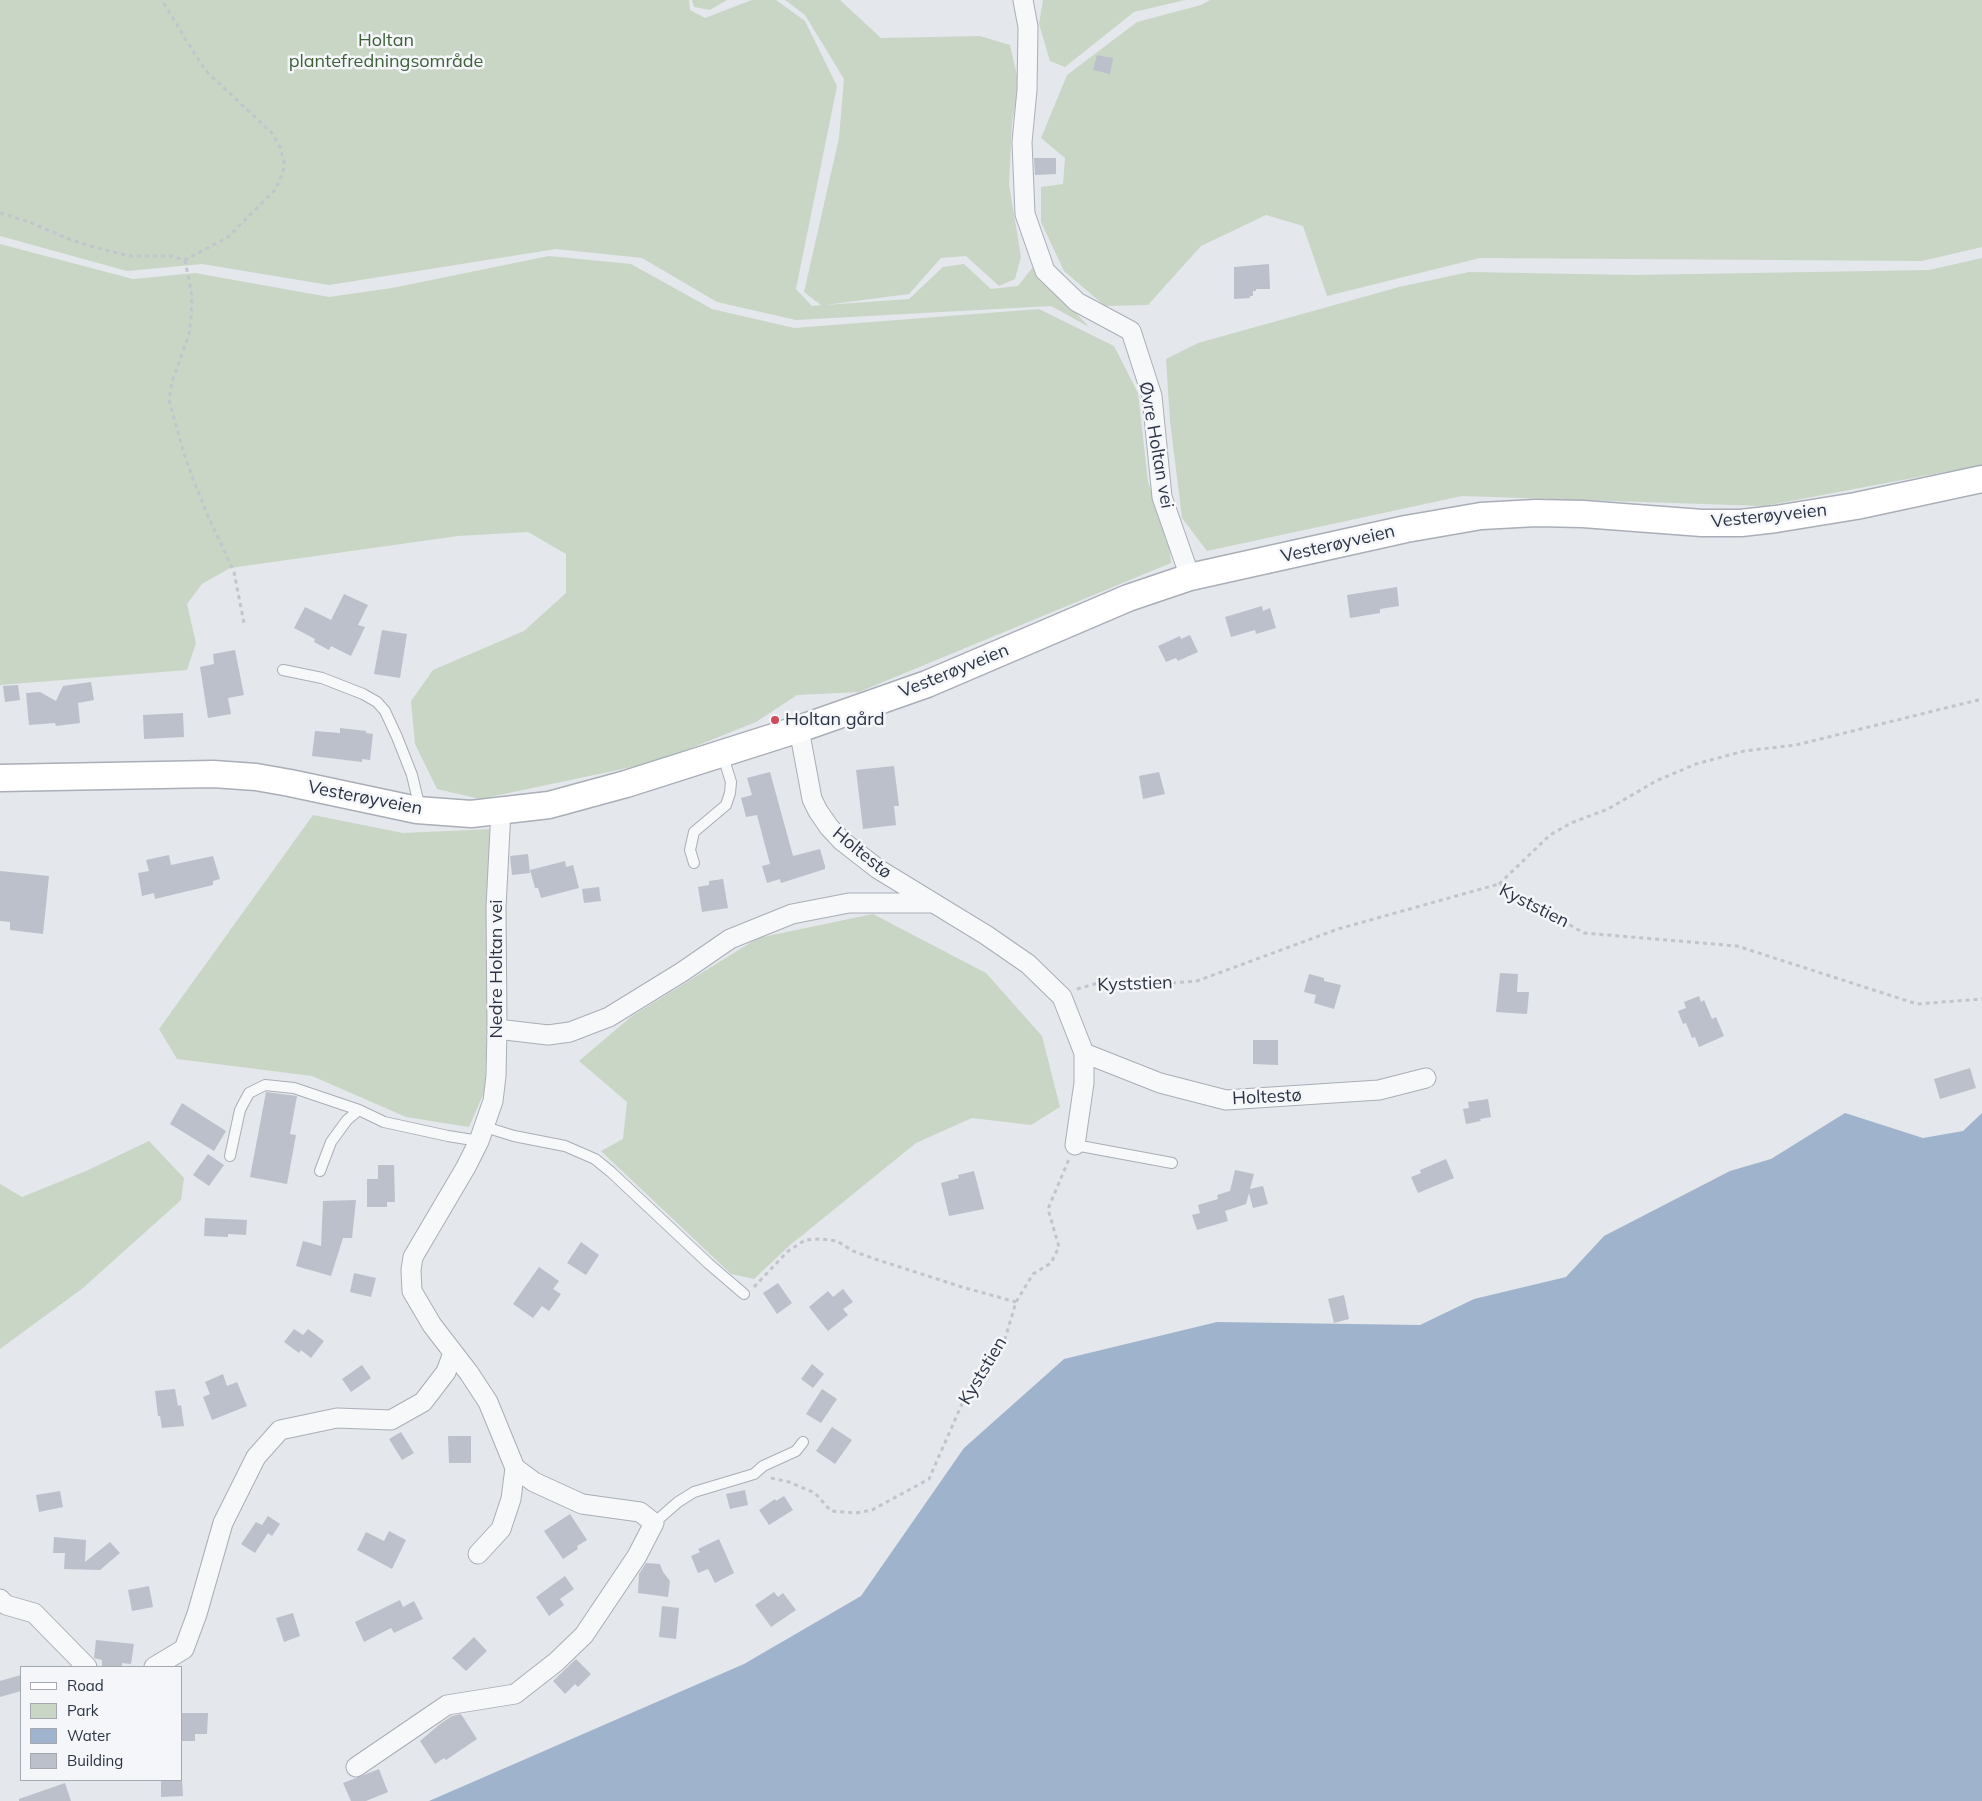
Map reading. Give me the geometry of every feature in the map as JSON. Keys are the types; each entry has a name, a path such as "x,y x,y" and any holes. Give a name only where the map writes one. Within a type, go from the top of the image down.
{"main road":[{"name":"Vesterøyveien","path":"0,778 213,774 256,778 417,810 471,814 549,805 626,784 799,729 927,684 1128,598 1190,578 1406,529 1481,516 1536,513 1583,514 1702,524 1741,523 1856,506 1982,479"}],"street":[{"name":"Øvre Holtan vei","path":"1023,0 1028,27 1027,90 1022,142 1025,214 1045,271 1077,302 1131,331 1152,396 1162,497 1190,578"},
{"name":"Holtestø","path":"799,729 812,799 829,827 842,841 878,869 986,935 1028,964 1062,997 1084,1053 1084,1083 1075,1145"},
{"name":"Nedre Holtan vei","path":"501,810 496,907 497,1028 496,1076 493,1101 482,1134 466,1167 413,1257 410,1270 412,1291 432,1325 469,1373 488,1402 515,1468"},
{"name":"Holtestø","path":"497,1028 548,1035 570,1032 609,1017 682,972 730,938 792,914 849,903 933,903"},
{"name":"Holtestø","path":"1084,1053 1160,1083 1226,1100 1379,1090 1426,1078"},
{"path":"156,1666 184,1649 197,1614 223,1523 256,1457 280,1430 337,1418 391,1420 423,1402 446,1372 453,1353"},
{"path":"356,1767 447,1705 516,1694 556,1662 584,1635 637,1556 654,1523 640,1512 582,1504 534,1482 515,1468 511,1499 501,1530 478,1554"},
{"path":"0,1599 6,1605 34,1613 86,1666"}],"lane":[{"path":"283,670 322,678 363,694 377,702 385,711 412,775 418,800 417,810"},
{"path":"694,863 690,850 694,832 726,805 730,794 730,782 722,752"},
{"path":"230,1156 240,1110 249,1093 264,1084 294,1088 359,1110 384,1122 448,1136 482,1134 514,1136 565,1146 595,1159 612,1172 709,1264 744,1294"},
{"path":"320,1171 331,1142 347,1120 359,1110"},
{"path":"1075,1145 1172,1163"},
{"path":"654,1523 678,1502 694,1492 754,1474 763,1466 796,1451 803,1442"}],"path":[{"path":"0,213 9,214 71,240 101,249 130,256 171,256 185,260 228,237 275,190 283,173 284,162 280,147 272,133 208,73 162,0"},
{"path":"185,260 192,296 191,318 188,334 172,382 169,400 193,479 234,572 244,623"},
{"path":"1498,884 1550,836 1571,823 1608,809 1656,781 1696,764 1744,751 1796,745 1982,699"},
{"name":"Kyststien","path":"1062,997 1098,983 1146,984 1197,981 1338,929 1498,884 1584,933 1737,946 1917,1004 1982,999"},
{"name":"Kyststien","path":"754,1474 789,1482 816,1493 831,1511 856,1513 872,1510 929,1480 965,1397 1005,1339 1016,1302 1034,1274 1051,1263 1059,1247 1048,1209 1075,1145"},
{"path":"744,1294 759,1284 787,1252 805,1240 821,1238 837,1241 853,1251 875,1259 1016,1302"}],"green space":[{"name":"Holtan plantefredningsområde","path":"0,0 689,0 690,10 705,18 752,0 776,0 805,21 837,86 796,289 812,306 821,305 804,292 839,138 844,79 805,15 785,0 840,0 881,38 980,36 1010,45 1019,84 1012,123 1009,184 1021,257 1015,279 999,286 966,256 941,258 909,294 825,305 909,299 943,267 964,264 991,289 1018,286 1033,267 1089,327 1051,306 796,320 717,302 642,258 556,249 329,285 202,264 127,271 0,236"},
{"path":"692,0 727,0 710,10 694,7"},
{"path":"1043,0 1185,0 1134,12 1065,67 1050,61 1039,24"},
{"path":"1210,0 1982,0 1982,247 1922,261 1480,258 1327,296 1303,226 1266,215 1201,246 1148,305 1105,306 1064,271 1041,222 1041,187 1063,184 1065,158 1041,138 1067,75 1137,22 1201,5"},
{"path":"0,244 133,279 195,273 329,297 392,288 549,256 631,264 712,309 794,328 1039,309 1114,346 1138,393 1148,482 1169,541 1171,563 859,692 797,695 756,722 656,762 480,799 437,789 415,744 411,701 433,670 524,631 566,593 566,554 528,532 458,536 230,568 202,584 187,604 196,643 187,670 0,685"},
{"path":"1982,258 1982,465 1764,506 1462,496 1207,551 1182,518 1170,421 1166,359 1198,343 1399,287 1469,272 1634,275 1929,270"},
{"path":"313,815 403,833 493,829 485,1090 469,1127 406,1117 312,1076 177,1059 159,1029"},
{"path":"873,914 986,973 1042,1036 1060,1107 1031,1125 972,1118 916,1143 789,1246 754,1279 731,1274 601,1151 623,1139 627,1102 579,1061 632,1016 758,938"},
{"path":"149,1141 184,1178 181,1200 83,1288 0,1349 0,1184 22,1197 86,1171"}],"water":[{"path":"1845,1113 1923,1138 1963,1131 1982,1113 1982,1801 429,1801 744,1664 861,1596 964,1448 1064,1359 1217,1322 1420,1325 1474,1299 1566,1277 1604,1236 1730,1171 1771,1159"}],"building":[{"path":"1097,55 1113,58 1110,74 1093,70"},
{"path":"1034,158 1056,158 1056,174 1035,175"},
{"path":"1269,264 1270,289 1256,289 1250,298 1234,299 1234,267"},
{"path":"1397,587 1399,606 1380,609 1380,613 1350,618 1347,595"},
{"path":"344,594 368,605 358,625 365,627 351,656 331,646 329,650 314,642 315,639 294,628 305,607 331,620"},
{"path":"1262,606 1263,611 1270,608 1276,628 1256,634 1255,630 1231,637 1225,617"},
{"path":"382,630 407,634 400,678 374,674"},
{"path":"1190,635 1198,652 1178,661 1176,658 1166,662 1158,646 1180,636 1181,639"},
{"path":"235,650 244,695 228,698 231,714 208,718 200,667 214,664 213,654"},
{"path":"91,682 94,700 78,703 80,723 56,726 55,723 29,725 26,693 40,692 56,701 63,686"},
{"path":"18,685 20,700 5,702 3,686"},
{"path":"183,713 184,737 144,739 143,715"},
{"path":"340,728 366,731 366,733 373,734 370,760 362,759 362,762 312,756 315,731 340,733"},
{"path":"894,766 899,806 894,806 896,825 863,829 856,770"},
{"path":"770,772 793,856 820,849 825,866 825,869 781,883 780,879 767,883 762,866 770,864 757,815 746,817 741,798 752,795 747,778"},
{"path":"1159,772 1165,794 1143,799 1139,776"},
{"path":"528,854 530,873 512,875 510,856"},
{"path":"169,855 171,865 213,856 220,879 213,881 213,885 155,899 154,893 142,896 138,873 149,871 146,860"},
{"path":"565,861 566,867 573,865 579,888 541,898 538,888 535,888 530,870"},
{"path":"0,871 49,876 43,934 10,930 10,922 0,921"},
{"path":"723,879 728,908 702,912 698,887 709,885 709,881"},
{"path":"599,887 601,901 584,903 582,889"},
{"path":"1500,973 1518,974 1517,992 1529,992 1527,1014 1496,1012"},
{"path":"1309,974 1324,978 1324,981 1341,985 1334,1009 1314,1003 1316,995 1304,992"},
{"path":"1699,996 1701,1002 1704,1000 1712,1019 1716,1017 1724,1036 1699,1047 1695,1037 1692,1038 1686,1023 1683,1024 1678,1011 1686,1008 1684,1002"},
{"path":"1253,1040 1278,1040 1278,1065 1253,1064"},
{"path":"1970,1068 1976,1088 1940,1099 1934,1079"},
{"path":"266,1092 297,1096 290,1134 296,1135 287,1184 250,1177"},
{"path":"1488,1099 1491,1117 1466,1124 1463,1109 1469,1108 1468,1102"},
{"path":"182,1103 226,1131 214,1151 170,1124"},
{"path":"208,1154 224,1165 209,1186 193,1175"},
{"path":"1446,1159 1454,1178 1418,1193 1411,1177 1421,1173 1420,1170"},
{"path":"378,1165 394,1165 395,1202 387,1202 387,1207 367,1207 367,1179 378,1179"},
{"path":"1235,1170 1254,1174 1250,1189 1263,1186 1268,1204 1253,1208 1249,1193 1246,1204 1225,1211 1228,1221 1197,1230 1192,1215 1200,1213 1198,1205 1218,1199 1217,1195 1230,1191"},
{"path":"974,1171 984,1209 949,1216 941,1183 959,1178 958,1175"},
{"path":"356,1200 352,1238 343,1238 331,1276 296,1266 303,1241 321,1246 323,1201"},
{"path":"205,1218 247,1220 246,1235 228,1234 228,1237 204,1236"},
{"path":"581,1242 599,1255 586,1275 567,1263"},
{"path":"539,1267 559,1281 553,1289 561,1294 549,1311 542,1306 533,1318 513,1304"},
{"path":"354,1273 376,1278 371,1297 350,1292"},
{"path":"778,1283 792,1303 777,1314 763,1293"},
{"path":"843,1289 853,1302 843,1309 848,1315 828,1331 809,1307 828,1291 833,1297"},
{"path":"1344,1295 1349,1319 1334,1323 1328,1299"},
{"path":"294,1329 303,1335 308,1329 324,1341 311,1358 301,1350 299,1353 284,1342"},
{"path":"812,1364 824,1374 813,1388 801,1379"},
{"path":"362,1365 371,1378 351,1392 342,1379"},
{"path":"223,1374 227,1386 237,1382 247,1406 212,1420 203,1397 210,1394 205,1382"},
{"path":"175,1389 178,1406 181,1405 184,1426 162,1428 160,1416 158,1416 155,1391"},
{"path":"822,1389 837,1399 821,1423 806,1414"},
{"path":"832,1427 852,1440 835,1464 816,1451"},
{"path":"401,1432 414,1453 402,1460 389,1439"},
{"path":"448,1436 471,1436 471,1463 449,1463"},
{"path":"745,1490 748,1505 730,1509 726,1494"},
{"path":"60,1491 63,1507 39,1512 36,1495"},
{"path":"784,1496 793,1510 769,1525 759,1510 775,1499 776,1501"},
{"path":"570,1514 587,1540 577,1546 578,1549 563,1559 544,1531"},
{"path":"268,1516 280,1524 272,1536 268,1533 255,1553 241,1544 256,1522 262,1525"},
{"path":"389,1531 406,1540 392,1569 357,1550 366,1532 384,1541"},
{"path":"54,1537 86,1540 85,1562 110,1542 120,1553 100,1570 64,1569 65,1553 53,1553"},
{"path":"719,1539 734,1573 715,1583 708,1569 698,1573 691,1556 700,1552 698,1549"},
{"path":"646,1563 660,1564 670,1581 668,1597 638,1593 639,1574"},
{"path":"565,1576 574,1589 560,1599 564,1605 549,1616 536,1597"},
{"path":"149,1586 153,1607 132,1611 128,1590"},
{"path":"774,1592 778,1597 783,1593 796,1610 771,1627 755,1605"},
{"path":"400,1600 403,1607 414,1601 423,1619 394,1633 391,1628 364,1642 355,1622"},
{"path":"662,1606 679,1608 676,1639 659,1637"},
{"path":"293,1613 300,1636 284,1642 276,1618"},
{"path":"474,1637 487,1651 466,1671 452,1658"},
{"path":"96,1640 134,1644 131,1664 122,1663 122,1666 102,1666 102,1660 94,1658"},
{"path":"576,1659 591,1674 578,1687 575,1684 565,1694 553,1681"},
{"path":"20,1675 20,1691 0,1697 0,1681"},
{"path":"182,1713 208,1713 207,1734 195,1734 195,1741 182,1741"},
{"path":"461,1714 477,1739 446,1760 444,1758 435,1764 420,1741 452,1716"},
{"path":"379,1769 388,1792 366,1801 351,1801 343,1783"},
{"path":"182,1780 183,1796 161,1797 161,1781"},
{"path":"65,1783 71,1801 19,1801 19,1799"}],"place":[{"name":"Holtan gård","path":"775,720"}]}
